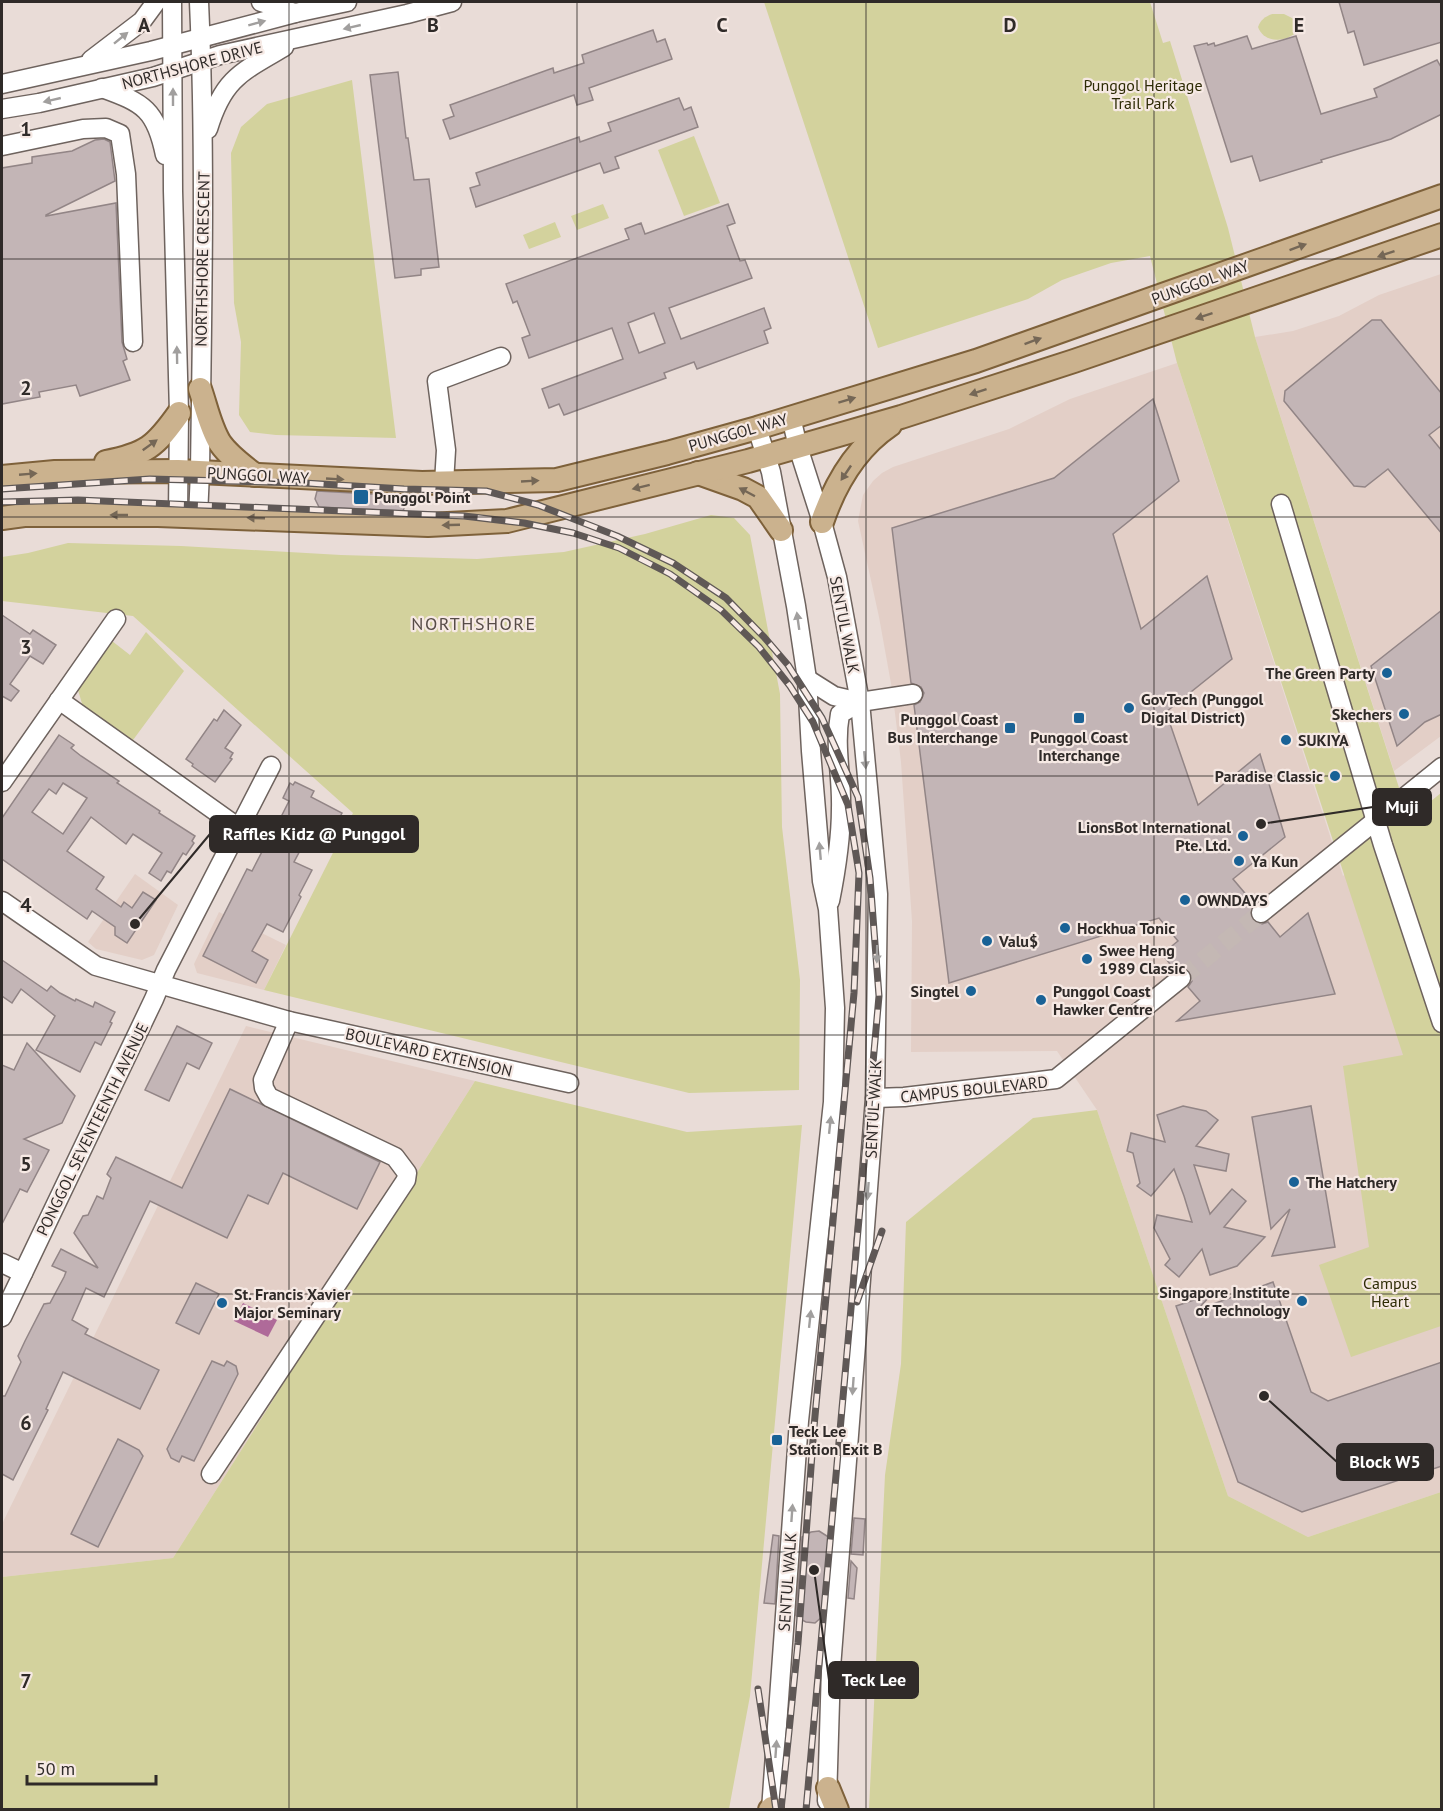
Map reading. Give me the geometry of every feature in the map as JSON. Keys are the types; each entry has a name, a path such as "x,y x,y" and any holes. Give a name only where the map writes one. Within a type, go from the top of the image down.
{"main road":[{"name":"PUNGGOL WAY","path":"2,477 55,472 189,472 444,483 557,480 757,428 976,361 1442,196"},
{"name":"PUNGGOL WAY","path":"2,518 24,515 188,516 428,525 507,521 766,456 901,417 1442,235"},
{"path":"200,389 220,443 238,462 255,475"},
{"path":"55,472 133,457 153,445 178,413"},
{"path":"822,522 833,492 854,461 873,437 901,417"},
{"path":"698,473 743,489 758,497 781,530"},
{"path":"827,1798 837,1809"}],"street":[{"path":"79,67 114,44 142,21 156,2"},
{"name":"NORTHSHORE CRESCENT","path":"172,2 178,413 189,472"},
{"name":"NORTHSHORE CRESCENT","path":"188,516 189,472 200,389 203,145 199,2"},
{"path":"261,2 295,13"},
{"name":"NORTHSHORE DRIVE","path":"2,84 347,2"},
{"name":"NORTHSHORE DRIVE","path":"2,109 39,103 153,77 220,55 452,2"},
{"path":"203,145 214,108 226,87 247,68 297,39"},
{"path":"102,88 138,103 154,119 161,134 173,191"},
{"path":"2,146 83,129 106,128 121,136 126,174 133,342"},
{"path":"444,483 447,450 437,381 501,357"},
{"name":"SENTUL WALK","path":"791,417 837,578 860,702 878,894 874,1098 831,1668 827,1798"},
{"name":"SENTUL WALK","path":"757,428 766,456 781,530 807,679 811,751 822,880 828,909 835,1008 833,1102 799,1421 771,1809"},
{"path":"1281,504 1383,845 1442,1023"},
{"path":"2,782 116,619"},
{"path":"807,679 834,696 860,702 913,694"},
{"path":"59,700 240,828"},
{"path":"828,909 836,873 841,807 836,733 840,714 860,702"},
{"name":"PONGGOL SEVENTEENTH AVENUE","path":"2,1317 160,986 271,766"},
{"path":"1261,913 1442,767"},
{"path":"2,901 96,966 289,1021 263,1080 269,1097 395,1157 407,1173 406,1180 212,1474"},
{"name":"CAMPUS BOULEVARD","path":"874,1098 904,1097 1056,1080 1181,978"},
{"name":"BOULEVARD EXTENSION","path":"289,1021 569,1083"},
{"path":"2,1263 23,1273"}],"shaded area":[{"path":"1441,274 1441,736 1394,771 1255,337 1293,331 1339,316 1379,295"},
{"path":"1177,363 1343,876 1441,793 1441,1492 1308,1537 1228,1496 1097,1110 1057,1051 911,1052 912,921 901,762 892,689 858,521 863,495 873,481 893,467 1009,429 1070,399"},
{"path":"135,874 178,905 154,955 142,960 96,949 88,942"},
{"path":"219,912 286,945 264,990 197,973 194,964"},
{"name":"St. Francis Xavier Major Seminary","path":"246,1026 475,1081 173,1558 2,1577 2,1524"},
{"path":"243,1303 277,1320 268,1337 234,1321"}],"green space":[{"path":"764,2 1150,2 1163,43 1170,41 1228,228 1255,337 1409,819 1441,793 1441,1326 1351,1357 1319,1265 1369,1247 1343,1066 1403,1055 1177,363 1150,256 1111,263 1062,280 1028,299 878,348"},
{"path":"1272,14 1284,14 1296,20 1298,30 1283,39 1271,39 1265,36 1258,27 1260,22"},
{"path":"352,80 396,438 276,435 250,432 239,415 241,342 234,303 231,153 241,127 267,104"},
{"path":"694,136 720,203 684,216 658,150"},
{"path":"603,204 609,218 577,230 571,216"},
{"path":"555,222 561,237 529,249 523,235"},
{"path":"711,515 734,518 750,535 780,694 782,827 800,980 799,1090 689,1093 264,990 353,813 133,616 2,601 2,557 68,543 477,559 564,552 645,534"},
{"path":"146,632 184,671 133,740 83,707 78,690 112,641 130,655"},
{"path":"475,1081 687,1132 802,1125 750,1696 729,1809 2,1809 2,1577 173,1558"},
{"path":"1097,1110 1228,1496 1308,1537 1441,1492 1441,1809 869,1809 885,1475 901,1364 906,1222 1033,1118"}],"building":[{"path":"1339,2 1442,2 1442,42 1364,65 1354,31 1348,33"},
{"path":"653,30 657,42 665,39 672,59 589,88 593,100 577,105 574,95 450,139 443,120 454,116 450,105 553,68 554,73 584,63 582,55"},
{"path":"1247,36 1252,49 1296,36 1321,114 1377,97 1374,89 1437,60 1442,69 1442,114 1391,139 1260,181 1252,156 1231,162 1194,46 1214,43 1215,46"},
{"path":"398,72 414,180 429,179 439,267 421,269 421,275 395,278 370,75"},
{"path":"679,98 684,110 691,107 698,127 615,157 619,168 604,173 600,163 476,207 470,188 480,185 476,173 579,137 580,142 611,131 608,123"},
{"path":"104,139 110,142 115,181 46,216 116,203 122,342 127,359 123,361 130,380 80,396 76,385 39,392 40,397 2,404 2,168 32,163 32,157 72,151 95,140"},
{"path":"728,204 735,223 727,226 740,261 745,260 752,278 669,308 681,339 764,308 771,328 764,331 768,343 697,369 694,362 664,373 666,378 564,415 559,404 549,408 542,389 623,359 612,328 529,358 522,338 530,335 517,301 513,303 506,284 629,239 625,229 641,223 645,234","holes":["654,313 665,343 639,353 628,323"]},
{"path":"1372,320 1381,320 1442,394 1442,425 1429,435 1442,451 1442,534 1388,469 1365,487 1354,486 1284,401 1285,391"},
{"path":"1153,399 1179,481 1113,534 1141,629 1207,576 1232,659 1166,712 1198,805 1260,754 1285,837 1233,879 1254,904 1250,914 1253,920 1262,924 1268,922 1280,937 1308,913 1335,994 1177,1021 1200,1001 1188,987 1192,981 1190,971 1184,967 1174,969 1162,954 1178,941 1159,918 949,983 914,705 920,702 924,693 921,687 911,683 892,528 1054,478"},
{"path":"317,491 406,496 407,500 403,511 319,507 315,499"},
{"path":"1442,610 1442,714 1425,722 1397,746 1371,666"},
{"path":"2,615 30,634 33,630 56,645 43,664 30,656 10,684 19,691 11,701 2,696"},
{"path":"224,710 241,725 225,748 233,753 230,758 232,759 215,782 186,759 214,719 217,721"},
{"path":"59,735 74,745 71,748 81,756 119,781 117,783 195,836 192,841 194,843 186,855 183,853 171,873 167,871 161,881 149,873 162,853 133,834 126,844 91,817 67,851 104,877 96,889 121,907 124,902 132,908 143,892 156,900 127,943 115,935 115,927 92,911 87,919 2,859 2,818","holes":["63,783 87,798 63,834 32,812 49,789 56,794"]},
{"path":"295,782 314,791 311,797 342,813 327,843 309,834 294,862 312,870 283,932 267,924 252,951 268,960 256,983 203,956 247,869 252,871 265,846 272,845 285,822 280,819 289,801 283,798 290,783 293,785"},
{"path":"2,960 47,991 51,986 75,1001 76,999 93,1007 95,1002 115,1012 101,1045 95,1042 80,1072 36,1050 55,1016 21,989 12,1003 2,996"},
{"path":"177,1026 212,1043 199,1069 187,1063 169,1101 145,1090"},
{"path":"27,1043 75,1096 62,1123 24,1139 49,1150 27,1192 20,1189 2,1224 2,1065 14,1070"},
{"path":"230,1089 380,1162 357,1209 283,1173 268,1204 248,1195 227,1238 150,1201 104,1297 86,1288 72,1320 88,1329 85,1334 159,1370 140,1409 63,1372 46,1409 48,1410 13,1480 2,1474 2,1396 5,1396 21,1362 18,1356 44,1304 50,1303 64,1277 66,1272 52,1266 61,1249 98,1268 74,1233 83,1216 88,1215 97,1196 103,1199 111,1178 107,1174 116,1157 182,1188"},
{"path":"1183,1106 1206,1111 1218,1120 1196,1146 1229,1154 1226,1171 1194,1165 1210,1214 1232,1189 1246,1201 1224,1227 1265,1237 1237,1266 1210,1275 1202,1249 1179,1277 1165,1265 1170,1259 1154,1228 1157,1215 1192,1222 1184,1196 1174,1169 1151,1196 1137,1186 1140,1183 1133,1153 1127,1151 1131,1133 1165,1142 1157,1115"},
{"name":"The Hatchery","path":"1311,1106 1335,1247 1272,1256 1290,1209 1271,1229 1252,1117"},
{"path":"1273,1282 1311,1392 1328,1401 1442,1362 1442,1466 1302,1512 1238,1482 1176,1306 1212,1294 1197,1310"},
{"path":"196,1283 219,1294 199,1334 176,1323"},
{"path":"212,1361 224,1366 227,1361 236,1366 238,1374 194,1461 182,1456 179,1462 171,1458 167,1449"},
{"path":"118,1439 139,1450 143,1456 98,1547 71,1534"},
{"path":"854,1518 865,1519 863,1555 851,1554"},
{"path":"819,1531 830,1538 824,1615 815,1623 806,1622 796,1615 802,1537"},
{"path":"773,1535 779,1536 775,1604 764,1603"},
{"path":"851,1561 857,1568 854,1599 848,1598"}],"tunnel":[{"path":"1181,978 1261,913"}],"railway":[{"path":"2,489 150,479 304,483 486,491 538,505 617,536 673,563 726,598 788,665 822,718 858,797 870,878 879,996 806,1810"},
{"path":"2,502 78,500 464,516 524,523 573,533 619,548 670,574 721,610 759,647 790,686 813,722 848,805 859,873 854,993 814,1427 798,1643 781,1810"},
{"path":"857,1302 882,1231"},
{"path":"758,1689 776,1810"}],"place":[{"name":"Punggol Point","path":"361,497"},
{"name":"The Green Party","path":"1387,673"},
{"name":"GovTech (Punggol Digital District)","path":"1129,708"},
{"name":"Skechers","path":"1404,714"},
{"name":"Punggol Coast Interchange","path":"1079,718"},
{"name":"Punggol Coast Bus Interchange","path":"1010,728"},
{"name":"SUKIYA","path":"1286,740"},
{"name":"Paradise Classic","path":"1335,776"},
{"name":"Muji","path":"1261,824"},
{"name":"LionsBot International Pte. Ltd.","path":"1243,836"},
{"name":"Ya Kun","path":"1239,861"},
{"name":"OWNDAYS","path":"1185,900"},
{"name":"Raffles Kidz @ Punggol","path":"135,924"},
{"name":"Hockhua Tonic","path":"1065,928"},
{"name":"Valu$","path":"987,941"},
{"name":"Swee Heng 1989 Classic","path":"1087,959"},
{"name":"Singtel","path":"971,991"},
{"name":"Punggol Coast Hawker Centre","path":"1041,1000"},
{"name":"The Hatchery","path":"1294,1182"},
{"name":"Singapore Institute of Technology","path":"1302,1301"},
{"name":"St. Francis Xavier Major Seminary","path":"222,1303"},
{"name":"Block W5","path":"1264,1396"},
{"name":"Teck Lee Station Exit B","path":"777,1440"},
{"name":"Teck Lee","path":"814,1570"}],"district":[{"name":"NORTHSHORE","path":"474,623"}],"park label":[{"name":"Punggol Heritage Trail Park","path":"1143,94"},
{"name":"Campus Heart","path":"1390,1292"}]}
